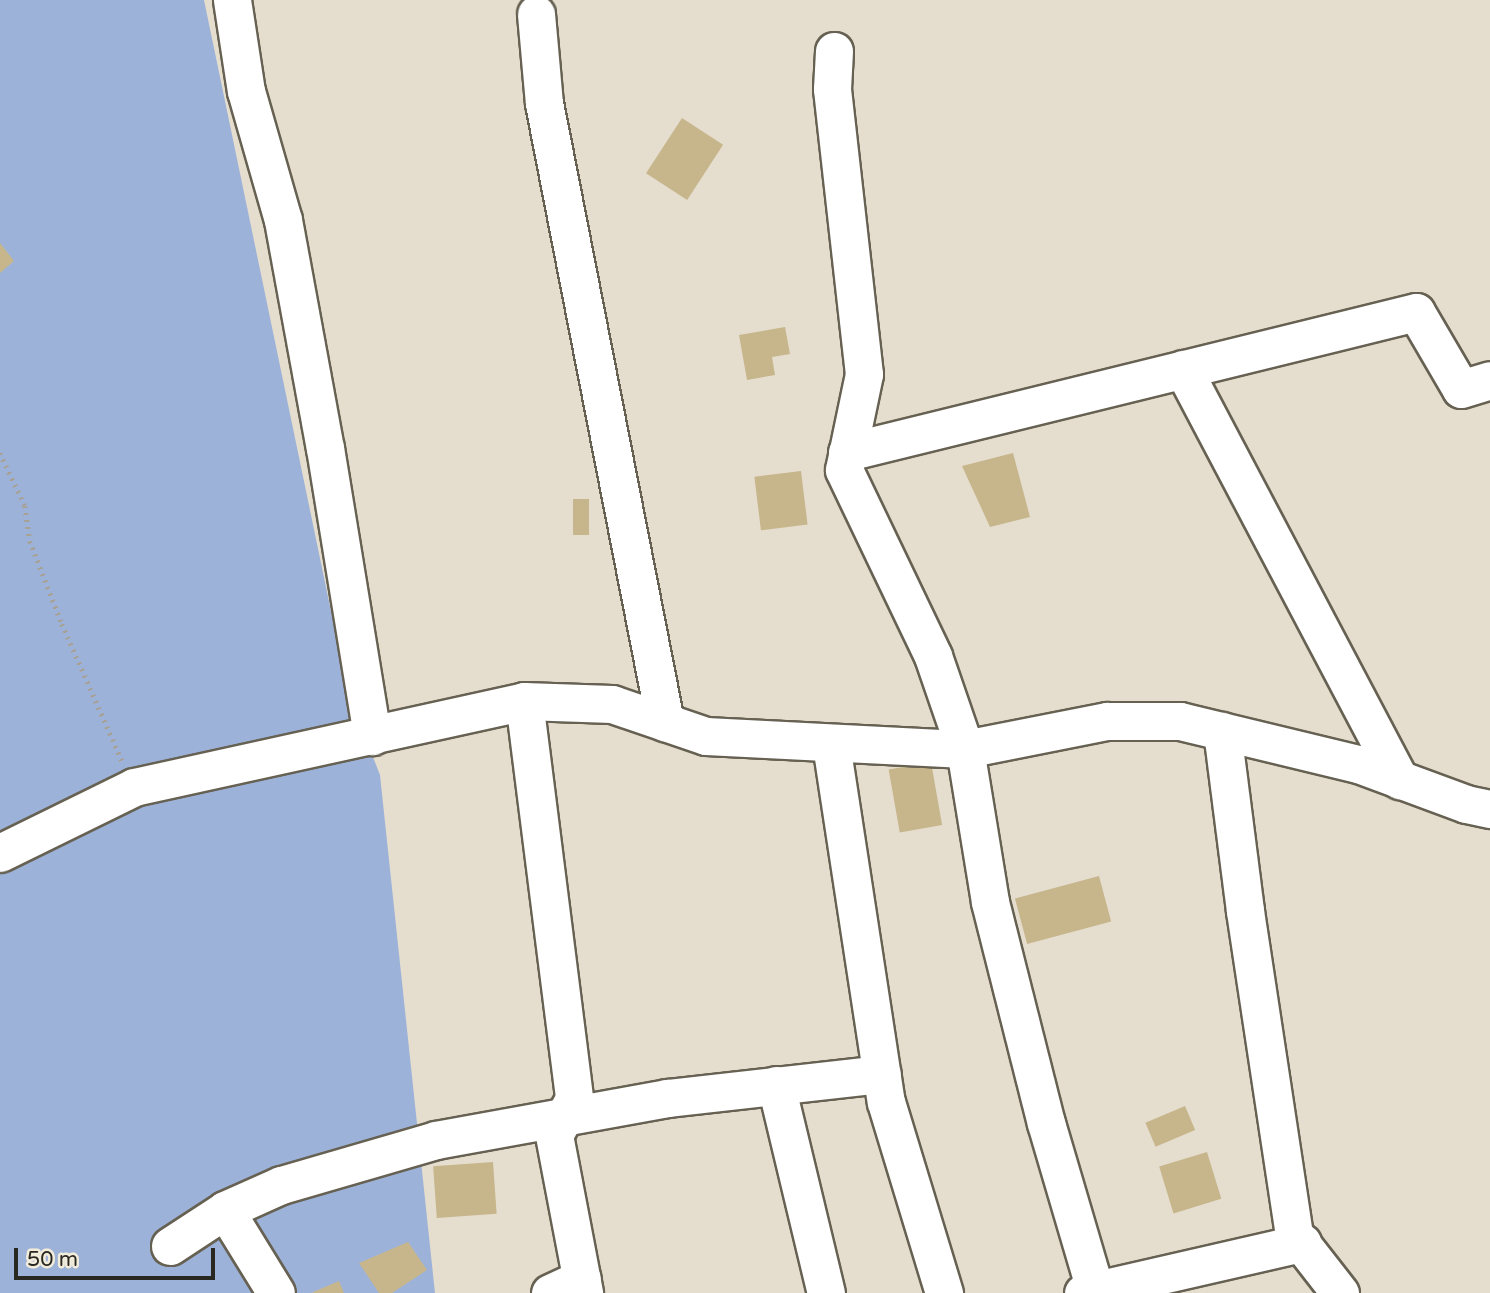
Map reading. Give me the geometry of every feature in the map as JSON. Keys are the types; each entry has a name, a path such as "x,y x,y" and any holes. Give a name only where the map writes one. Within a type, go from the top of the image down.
{"street":[{"path":"232,0 246,91 286,233 326,448 372,736"},
{"path":"536,14 544,103 665,722"},
{"path":"834,51 832,89 864,374 844,470 933,656 965,749 990,902 1045,1123 1110,1290 1301,1243"},
{"path":"847,452 1416,312 1461,388 1490,380"},
{"path":"1183,369 1400,780"},
{"path":"524,701 574,1099 554,1135 572,1288"},
{"path":"0,853 134,787 524,701 612,705 706,736 965,749 1107,721 1180,721 1358,764 1489,815"},
{"path":"1222,732 1245,911 1294,1234 1339,1293"},
{"path":"831,744 886,1102 944,1293"},
{"path":"170,1246 225,1210 281,1185 436,1140 667,1098 882,1074"},
{"path":"776,1085 826,1293"},
{"path":"225,1210 276,1293"}],"path":[{"path":"0,453 25,506 30,541 62,624 134,787"}],"water":[{"path":"0,0 204,0 348,693 380,775 435,1293 0,1293"}],"building":[{"path":"682,118 723,145 687,200 646,173"},
{"path":"0,243 14,261 0,273"},
{"path":"785,327 790,354 772,357 775,375 747,380 739,335"},
{"path":"1013,453 1030,517 990,527 962,466"},
{"path":"801,471 808,525 761,530 754,477"},
{"path":"573,499 589,499 589,535 573,535"},
{"path":"931,762 942,825 900,832 889,769"},
{"path":"1099,876 1111,921 1027,944 1015,899"},
{"path":"1185,1106 1195,1130 1156,1147 1145,1123"},
{"path":"1207,1152 1221,1199 1174,1213 1159,1167"},
{"path":"493,1162 497,1214 437,1218 433,1166"},
{"path":"408,1242 427,1270 392,1293 379,1293 359,1263"},
{"path":"339,1281 344,1293 311,1293"}]}
